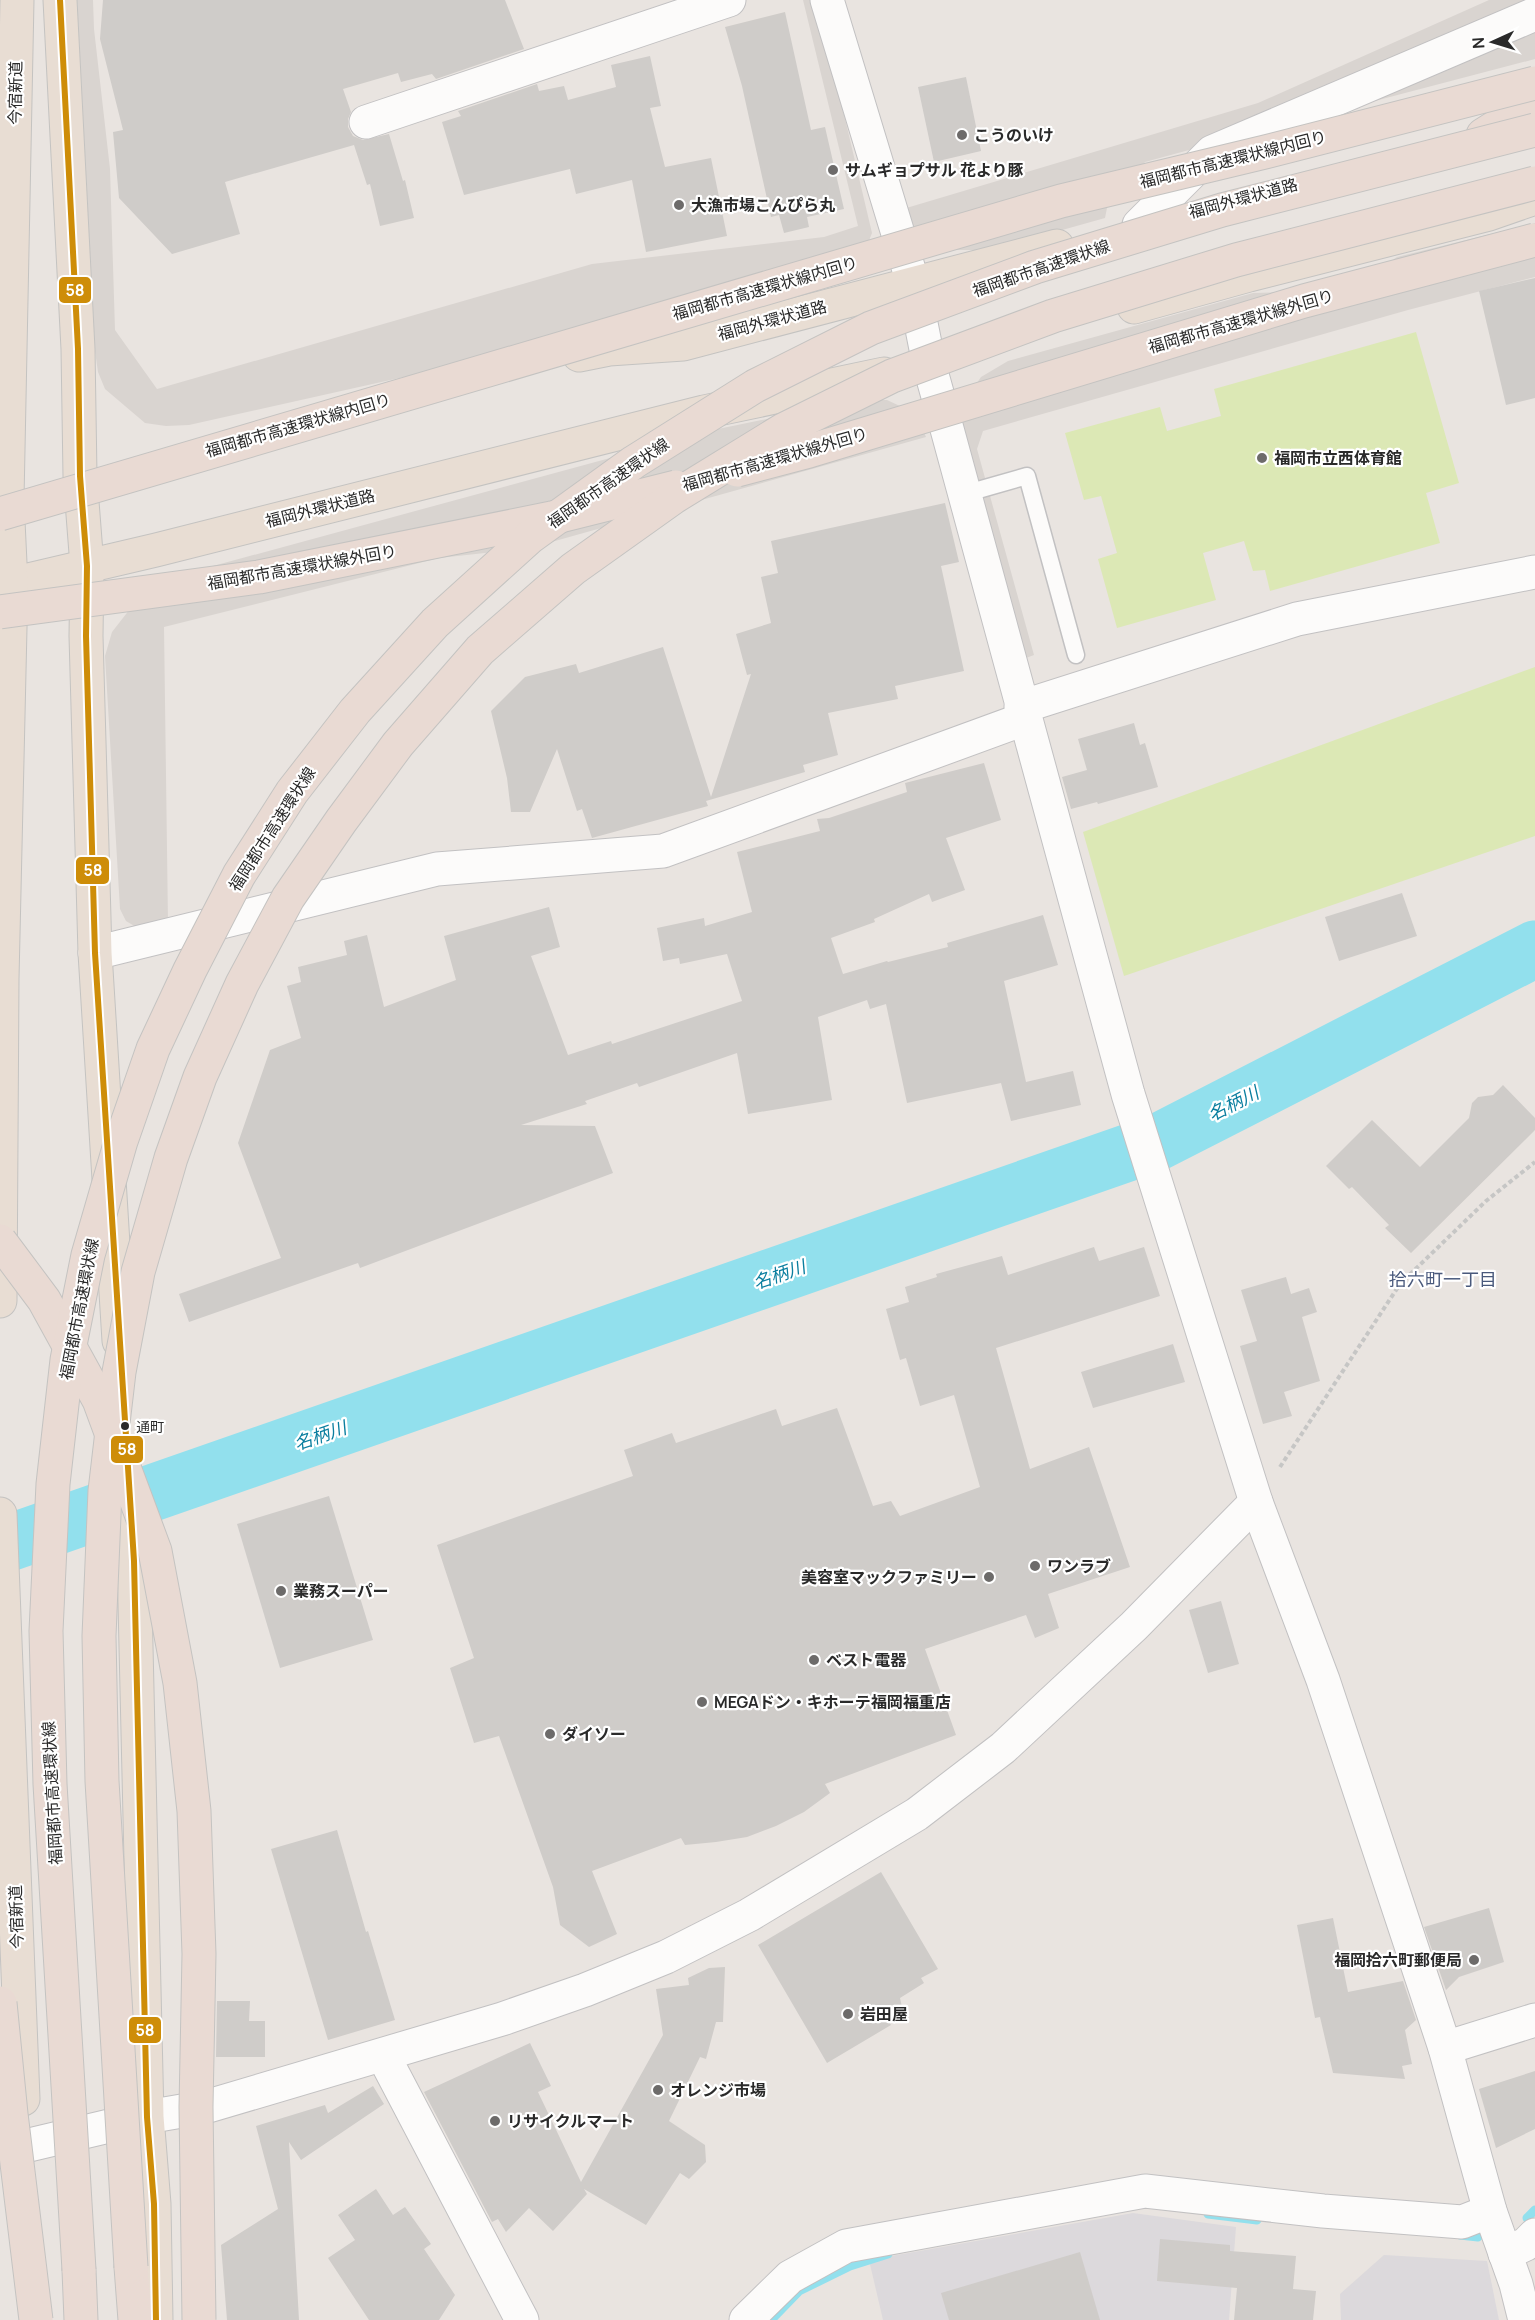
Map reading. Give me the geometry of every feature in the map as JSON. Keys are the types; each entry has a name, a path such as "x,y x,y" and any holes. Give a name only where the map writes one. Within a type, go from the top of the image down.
{"highway":[{"name":"今宿新道","path":"0,1301 4,507 17,0"},
{"path":"60,0 78,349 80,476 87,566 86,636 95,953 134,1561 147,2117 154,2204 156,2320"},
{"name":"福岡都市高速環状線内回り","path":"4,507 1061,201 1535,83"},
{"path":"1483,135 1535,102"},
{"name":"福岡外環状道路","path":"4,507 80,476 270,424 609,349 683,344 1483,135 1535,128"},
{"name":"福岡都市高速環状線","path":"81,2320 50,1784 46,1631 52,1484 68,1360 88,1255 121,1141 153,1049 190,970 239,875 292,792 355,711 435,623 530,537 634,462 755,386 871,328 1035,267 1222,210 1535,128"},
{"path":"135,2320 102,1781 99,1636 105,1491 119,1372 138,1272 171,1158 200,1077 242,984 295,889 341,821 398,744 480,650 573,569 674,497 783,430 892,376 1053,316 1236,260 1535,183"},
{"name":"福岡外環状道路","path":"5,598 87,566 704,412 929,364 1249,275 1489,214 1535,198"},
{"name":"福岡都市高速環状線外回り","path":"5,598 259,577 466,537 625,501 809,451 1304,301 1535,240"},
{"path":"0,1240 44,1300 99,1400 155,1551 180,1683 194,1811 199,1954 196,2107 199,2320"},
{"name":"今宿新道","path":"0,1514 4,1589 13,2146 36,2320"},
{"path":"0,2003 36,2320"}],"street":[{"path":"366,122 729,0"},
{"path":"827,0 913,283 929,364 1128,1094 1256,1503 1323,1680 1445,2048 1490,2211 1525,2320"},
{"path":"1138,225 1212,152 1535,14"},
{"path":"95,953 437,869 663,851 1023,713 1297,619 1535,572"},
{"path":"13,2146 205,2107 524,2012 666,1957 749,1915 917,1814 1003,1748 1134,1626 1256,1503"},
{"path":"1445,2048 1535,2020"},
{"path":"383,2055 522,2320"},
{"path":"746,2320 790,2277 846,2246 1145,2191 1323,2211 1462,2222 1490,2211"},
{"path":"154,2204 167,2320"},
{"path":"1505,2253 1526,2244 1535,2235"}],"lane":[{"path":"964,494 1027,476 1076,655"}],"path":[{"path":"1256,1503 1400,1284 1486,1201 1535,1162"}],"shaded area":[{"path":"77,0 93,0 94,29 110,169 115,330 157,389 592,264 824,237 858,226 803,0 817,0 872,233 855,276 189,425 166,426 145,423 105,389 98,372 95,351"},
{"path":"1489,0 1535,0 1211,144 1145,162 1107,208 1105,218 991,250 951,250 919,238 903,209 1258,103"},
{"path":"1535,28 1535,59 1367,103"},
{"path":"1535,223 1535,277 1408,310 983,431 977,449 1034,655 1026,658 960,429 968,396 981,377 1008,361 1253,293 1314,291 1367,277 1397,257"},
{"path":"859,400 887,400 902,407 921,426 926,437 530,548 439,558 164,627 168,923 136,927 126,921 120,909 105,656 112,632 137,600 158,581 713,430"},
{"path":"1133,2213 1236,2227 1229,2320 883,2320 869,2260"},
{"path":"1384,2255 1487,2261 1499,2320 1341,2320 1340,2294"}],"green space":[{"name":"福岡市立西体育館","path":"1416,332 1459,483 1426,493 1440,543 1270,591 1265,570 1253,571 1244,541 1203,553 1216,600 1117,628 1098,559 1117,553 1101,496 1084,500 1065,433 1160,407 1167,431 1221,416 1214,389"},
{"path":"1535,667 1535,836 1124,976 1083,832"}],"building":[{"path":"103,0 505,0 524,49 436,79 432,74 401,82 398,73 343,89 351,112 348,127 353,136 363,140 389,134 403,181 405,180 414,218 380,226 370,184 367,185 354,145 225,182 240,234 172,254 119,198 113,132 123,130 100,39"},
{"path":"785,12 811,130 825,127 844,209 807,217 809,227 784,233 779,215 771,217 742,86 725,27"},
{"path":"650,56 661,106 650,108 665,167 711,158 727,236 646,252 632,180 576,194 570,169 464,195 442,122 461,116 458,111 537,84 539,91 564,86 568,100 616,87 611,65"},
{"path":"966,77 981,151 934,162 918,87"},
{"path":"1535,278 1535,398 1506,405 1479,291"},
{"path":"945,503 959,562 941,566 964,671 895,686 898,699 828,713 838,755 803,765 805,772 706,801 708,806 592,838 582,809 577,811 557,749 530,812 511,812 507,778 491,711 525,677 576,664 579,673 663,647 711,797 751,674 747,675 736,634 771,623 761,577 778,573 771,541"},
{"path":"1134,723 1140,745 1145,743 1158,787 1071,809 1062,777 1087,770 1078,739"},
{"path":"984,763 1001,820 946,838 965,890 932,902 929,894 874,919 875,922 831,938 843,974 948,947 947,943 1043,915 1058,965 1004,981 1026,1082 1073,1071 1081,1105 1011,1121 1001,1083 907,1103 886,1004 870,1009 867,1000 818,1017 832,1100 748,1114 737,1053 639,1087 637,1083 585,1101 587,1104 521,1125 595,1126 613,1173 360,1268 358,1263 189,1322 179,1294 281,1258 238,1143 270,1050 301,1038 287,986 301,982 298,967 347,955 344,941 367,935 384,1007 456,980 444,936 549,907 560,947 531,956 568,1055 611,1041 612,1044 742,1001 727,954 680,964 679,958 663,961 657,928 704,918 705,926 752,912 737,852 820,831 817,819 829,818 907,792 905,783"},
{"path":"1402,893 1417,936 1339,961 1325,917"},
{"path":"1503,1085 1535,1118 1535,1130 1411,1253 1385,1228 1389,1225 1352,1187 1349,1189 1326,1166 1372,1120 1420,1167 1469,1118 1472,1103 1478,1097 1493,1095"},
{"name":"MEGAドン・キホーテ福岡福重店","path":"1094,1247 1099,1261 1144,1247 1160,1296 996,1348 1030,1469 1089,1447 1130,1567 1048,1594 1059,1628 1035,1638 1026,1615 925,1649 956,1735 825,1784 830,1793 804,1812 747,1837 685,1845 681,1838 592,1871 617,1934 589,1947 560,1925 553,1887 499,1736 474,1743 450,1668 474,1658 437,1545 633,1476 624,1450 672,1433 676,1443 776,1409 782,1426 837,1408 873,1506 891,1501 900,1516 980,1487 954,1395 920,1406 906,1358 900,1360 886,1309 909,1302 905,1287 937,1277 936,1274 1002,1256 1008,1275"},
{"path":"1286,1277 1291,1294 1309,1288 1317,1312 1302,1317 1320,1381 1284,1392 1292,1416 1263,1424 1240,1346 1257,1341 1241,1290"},
{"path":"1173,1344 1185,1382 1093,1408 1081,1372"},
{"path":"329,1496 373,1640 280,1668 237,1524"},
{"path":"1221,1601 1239,1664 1208,1673 1189,1610"},
{"path":"337,1830 366,1932 368,1931 395,2020 328,2040 271,1849"},
{"path":"881,1872 938,1969 921,1978 924,1983 900,1998 902,2007 886,2016 891,2025 827,2063 758,1945"},
{"path":"1489,1908 1504,1962 1459,1977 1446,1990 1424,1927"},
{"path":"1333,1918 1348,1992 1403,1981 1416,2020 1405,2030 1412,2064 1402,2066 1405,2079 1333,2073 1320,2017 1315,2018 1297,1925"},
{"path":"725,1967 723,2022 716,2022 706,2059 700,2057 669,2121 705,2145 706,2162 689,2179 680,2173 646,2225 584,2189 587,2194 553,2231 529,2208 506,2232 498,2219 492,2222 424,2092 530,2043 551,2086 538,2092 581,2182 663,2035 656,1989 689,1985 688,1978 709,1968"},
{"path":"217,2001 250,2001 249,2021 265,2021 265,2057 216,2057"},
{"path":"1535,2071 1535,2129 1496,2148 1479,2089"},
{"path":"373,2086 384,2104 301,2160 289,2142 299,2320 227,2320 221,2245 278,2209 256,2126 325,2105 328,2113"},
{"path":"376,2189 393,2215 405,2207 431,2244 424,2249 455,2295 439,2320 369,2320 328,2258 355,2240 338,2215"},
{"path":"1160,2239 1230,2245 1230,2251 1296,2256 1293,2289 1316,2291 1313,2320 1234,2320 1237,2288 1157,2281"},
{"path":"1080,2252 1100,2320 949,2320 941,2293"}],"waterway":[{"name":"名柄川","path":"0,1546 1156,1143 1535,949"},
{"path":"1527,2218 1535,2210"},
{"path":"1208,2214 1257,2220"},
{"path":"1460,2235 1478,2237"},
{"path":"771,2320 799,2291 850,2266 888,2254"}],"transit line":[{"name":"58","path":"60,0 78,349 80,476 87,566 86,636 95,953 134,1561 147,2117 154,2204 156,2320"}],"place":[{"name":"こうのいけ","path":"962,135"},
{"name":"サムギョプサル 花より豚","path":"833,170"},
{"name":"大漁市場こんぴら丸","path":"679,205"},
{"name":"福岡市立西体育館","path":"1262,458"},
{"name":"通町","path":"125,1426"},
{"name":"ワンラブ","path":"1035,1566"},
{"name":"美容室マックファミリー","path":"989,1577"},
{"name":"業務スーパー","path":"281,1591"},
{"name":"ベスト電器","path":"814,1660"},
{"name":"MEGAドン・キホーテ福岡福重店","path":"702,1702"},
{"name":"ダイソー","path":"550,1734"},
{"name":"福岡拾六町郵便局","path":"1474,1960"},
{"name":"岩田屋","path":"848,2014"},
{"name":"オレンジ市場","path":"658,2090"},
{"name":"リサイクルマート","path":"495,2121"}],"district":[{"name":"拾六町一丁目","path":"1443,1279"}]}
